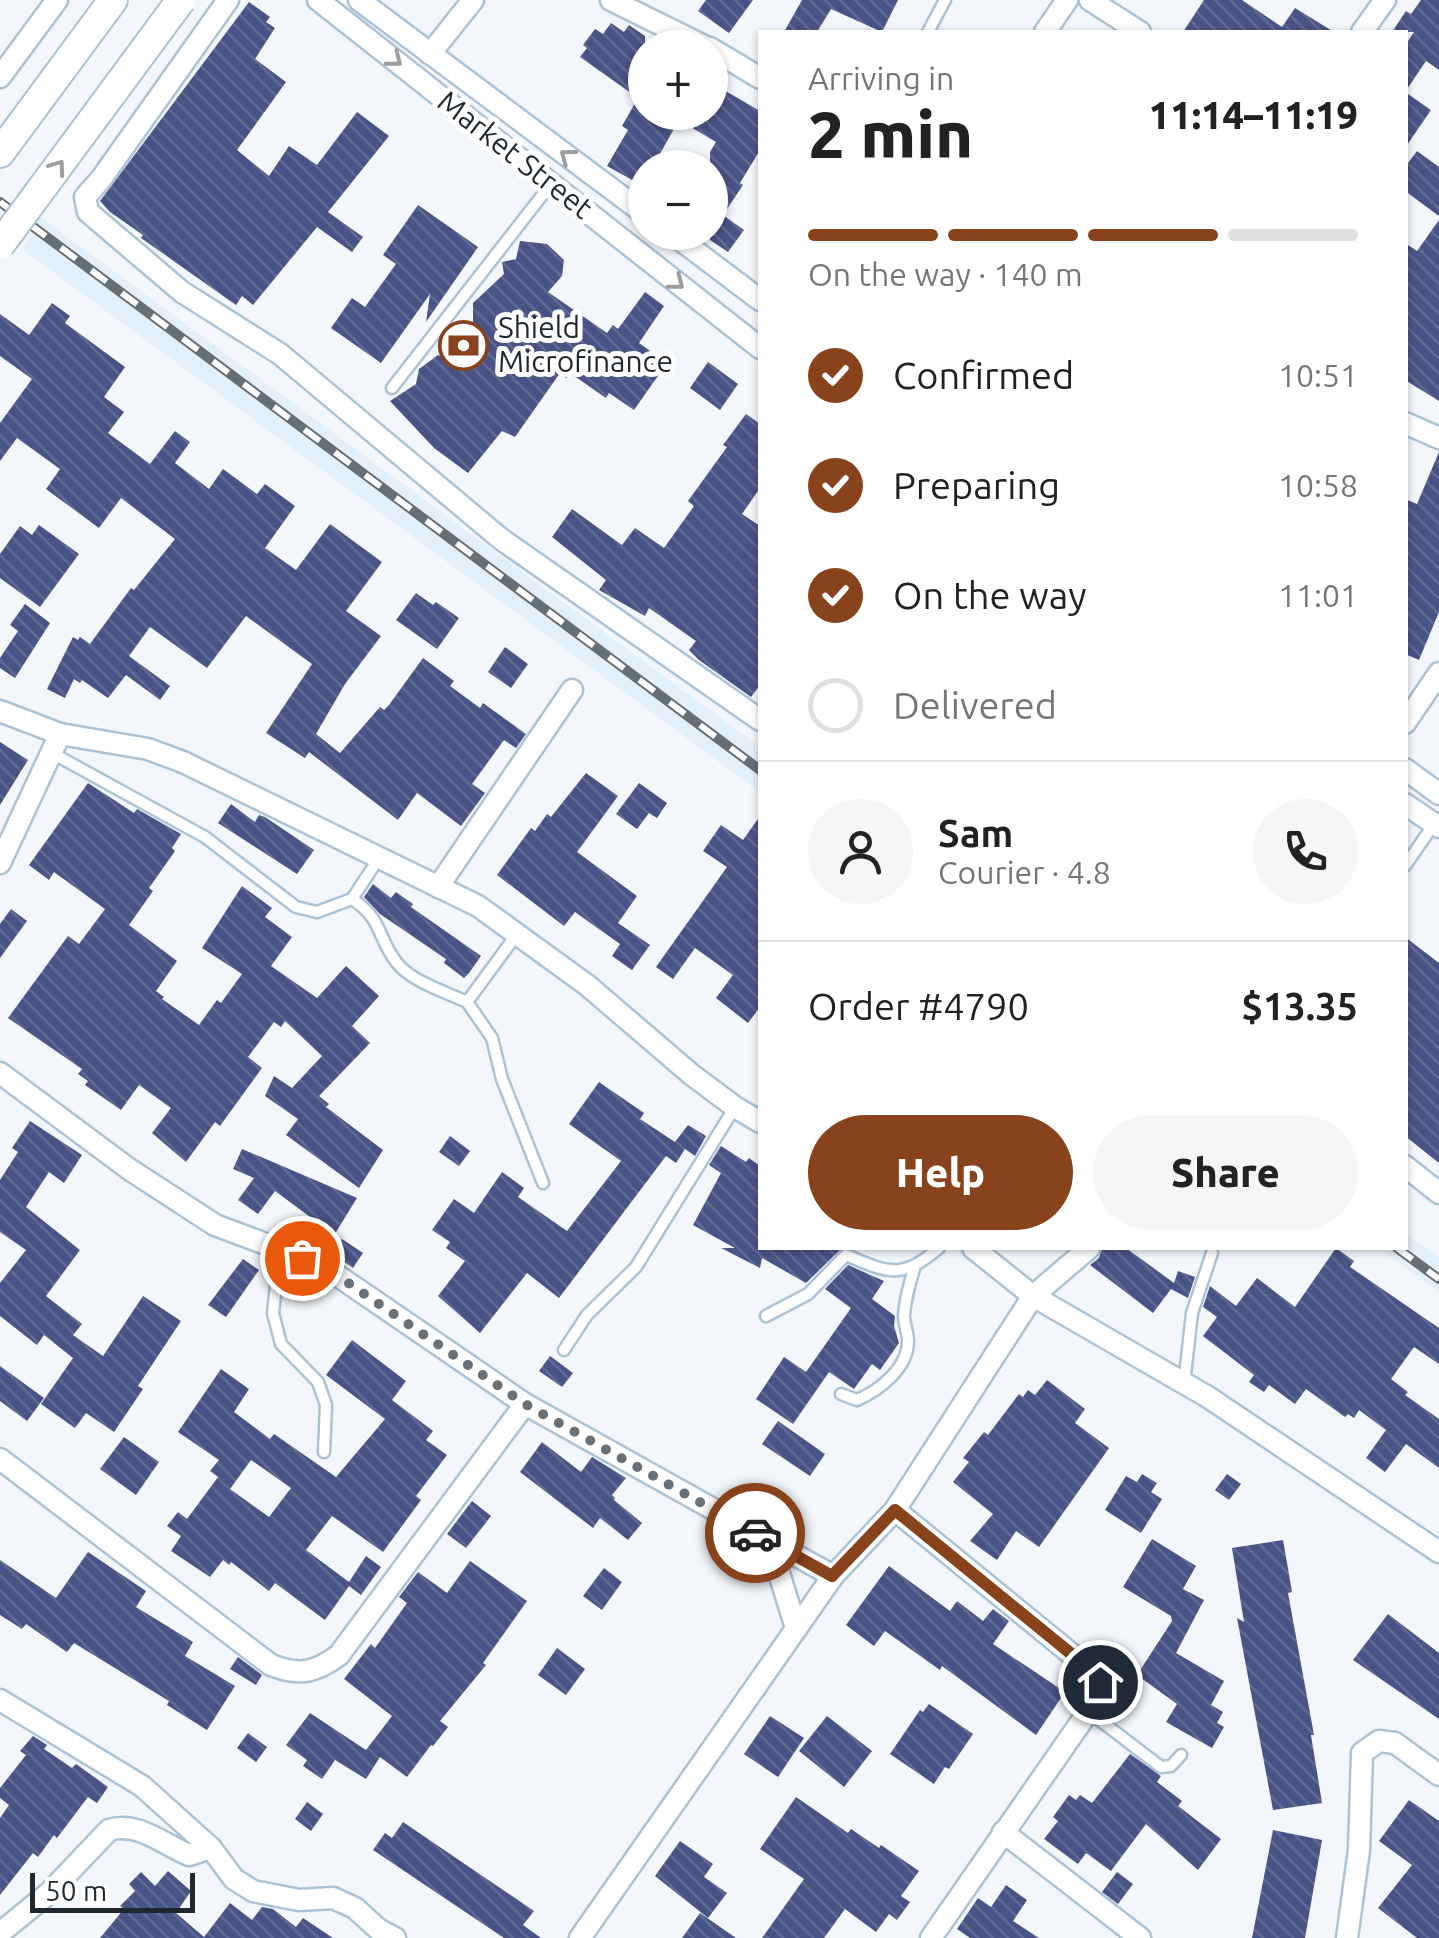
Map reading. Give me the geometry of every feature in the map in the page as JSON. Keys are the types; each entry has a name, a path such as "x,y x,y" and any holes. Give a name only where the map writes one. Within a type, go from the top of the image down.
{"main road":[{"path":"0,152 113,0"},
{"path":"0,245 181,0"}],"street":[{"path":"0,77 56,0"},
{"path":"228,0 85,197 88,212 182,292 280,354 501,539 758,719"},
{"name":"Market Street","path":"318,0 758,346"},
{"name":"Market Street","path":"359,0 628,201"},
{"path":"430,54 473,0"},
{"path":"611,0 672,30"},
{"path":"1047,30 1068,0"},
{"path":"1090,0 1137,30"},
{"path":"1363,30 1385,0"},
{"path":"728,59 758,77"},
{"path":"694,250 758,298"},
{"path":"1408,424 1439,438"},
{"path":"1408,718 1439,672"},
{"path":"438,887 572,690"},
{"path":"0,711 56,744 148,749 183,762 478,906 587,984 734,1107 758,1121"},
{"path":"0,864 56,744"},
{"path":"1408,771 1439,794"},
{"path":"1408,806 1436,826"},
{"path":"0,1073 130,1169 215,1225 322,1265 525,1404 832,1576"},
{"path":"1408,1168 1439,1193"},
{"path":"976,1250 1033,1296 1184,1384 1439,1552"},
{"path":"580,1938 832,1576 895,1510 1033,1296 1086,1250"},
{"path":"0,1459 272,1665 295,1674 320,1669 338,1656 525,1404"},
{"path":"895,1510 1091,1670 1100,1682 1098,1699 931,1938"},
{"path":"770,1541 796,1628"},
{"path":"0,1700 142,1786 211,1848 234,1879 252,1891 299,1900 333,1898 355,1908 381,1935"},
{"path":"1347,1938 1359,1850 1362,1753 1380,1741 1395,1743 1439,1775"},
{"path":"0,1933 49,1893 109,1830 122,1826 137,1828 189,1854 211,1848"},
{"path":"1004,1832 1140,1938"}],"lane":[{"path":"929,30 945,0"},
{"path":"392,388 551,184"},
{"path":"56,744 205,837 296,906 317,912 352,899 379,858"},
{"path":"1408,862 1436,826"},
{"path":"352,899 370,910 396,962 406,972 467,1002 492,1038 502,1079 543,1183"},
{"path":"467,1002 518,933"},
{"path":"564,1350 587,1315 636,1267 734,1107"},
{"path":"280,1250 273,1314 281,1344 318,1382 326,1406 324,1452"},
{"path":"841,1394 858,1400 874,1393 895,1373 908,1341 904,1322 906,1293 914,1269 937,1250"},
{"path":"1184,1384 1192,1313 1212,1253"},
{"path":"766,1316 808,1294 846,1255 879,1269 914,1269"},
{"path":"1088,1711 1161,1766 1171,1766 1181,1755"}],"shaded area":[{"path":"39,216 758,746 758,791 23,250"},
{"path":"1408,1234 1439,1258 1439,1292 1381,1250 1408,1250"}],"building":[{"path":"706,0 753,0 729,33 698,11"},
{"path":"802,0 898,0 883,30 831,9 818,30 785,30"},
{"path":"1204,0 1242,0 1282,27 1295,8 1331,30 1184,30"},
{"path":"1421,0 1439,0 1439,70 1426,61 1408,88 1408,41 1414,32 1393,30 1406,11 1411,14"},
{"path":"249,2 270,17 266,22 275,28 255,59 286,82 237,150 269,176 289,146 317,165 357,112 389,136 328,212 363,237 352,252 317,227 253,305 242,296 236,305 141,238 143,235 100,201"},
{"path":"611,23 624,32 629,25 636,30 628,30 628,91 580,57 587,48 583,45 595,29 603,34"},
{"path":"728,92 758,110 758,153 728,208 728,150 711,150 716,142 696,130 728,130"},
{"path":"1408,94 1431,110 1408,144"},
{"path":"628,130 673,130 662,150 628,150 628,178 607,166"},
{"path":"1417,151 1439,167 1439,216 1408,193 1408,163"},
{"path":"418,205 478,247 426,322 430,294 381,363 331,328 352,298 365,307 396,264 383,255"},
{"path":"728,219 744,230 728,252 725,250"},
{"path":"1439,220 1439,401 1408,382 1408,245 1417,251"},
{"path":"520,241 547,244 564,260 562,276 548,292 607,333 613,325 618,329 645,292 664,306 639,343 667,363 634,410 609,393 606,398 570,373 566,378 560,373 515,437 502,431 468,473 434,448 390,401 416,384 419,369 438,355 473,369 473,303 504,274 502,262 516,259"},
{"path":"52,303 70,316 65,323 125,367 104,397 124,412 108,433 150,464 175,431 190,442 175,463 209,489 223,469 257,494 265,484 295,506 265,548 296,570 330,524 382,562 346,611 381,636 345,684 316,734 340,753 380,707 384,710 389,705 423,658 454,681 450,686 480,708 483,703 526,734 516,748 504,740 472,784 485,793 461,826 417,793 398,820 309,752 305,758 266,733 312,664 246,616 207,668 150,627 129,656 170,686 160,700 126,675 108,698 82,680 80,683 74,679 65,698 47,689 73,637 90,644 131,588 134,590 175,539 121,498 99,528 46,489 60,469 17,438 0,461 0,423 32,379 0,356 0,314 29,335"},
{"path":"708,362 738,384 720,410 690,388"},
{"path":"746,414 758,423 758,491 742,514 758,525 758,688 751,697 689,650 696,641 649,608 645,616 599,590 606,580 552,537 572,509 622,545 635,528 664,548 694,506 688,501 727,447 723,445"},
{"path":"1439,452 1439,612 1419,660 1408,655 1408,500 1417,504"},
{"path":"39,525 79,554 40,607 0,578 0,554 20,526 32,535"},
{"path":"416,593 459,618 437,649 396,620"},
{"path":"25,604 50,623 15,678 0,668 0,658 18,631 10,625"},
{"path":"505,647 528,664 511,688 488,672"},
{"path":"0,742 28,760 0,805"},
{"path":"586,773 618,796 577,852 637,896 618,923 650,945 632,970 612,956 620,944 575,912 564,926 497,875 531,828 535,831 547,814 551,817"},
{"path":"88,783 134,813 137,809 181,834 172,848 175,851 149,888 153,891 129,925 177,961 156,991 162,999 199,1025 242,974 202,948 242,886 272,908 265,917 292,937 271,966 317,998 346,966 379,996 352,1026 370,1043 319,1096 329,1104 326,1107 383,1150 359,1188 286,1135 298,1119 265,1096 274,1076 292,1088 322,1056 285,1021 281,1027 274,1022 248,1057 262,1068 220,1126 215,1122 186,1162 152,1133 171,1108 139,1085 121,1110 85,1085 88,1081 78,1074 82,1069 8,1018 68,936 79,944 105,909 54,872 49,880 29,865"},
{"path":"639,783 667,803 657,818 649,813 637,829 616,814"},
{"path":"231,804 255,822 259,815 265,817 314,850 297,874 218,823"},
{"path":"758,819 758,1010 748,1023 716,998 733,975 695,948 673,979 656,967 727,867 703,851 721,825 743,840"},
{"path":"373,884 391,898 396,892 481,956 469,973 464,978 444,963 446,959 380,914 364,897"},
{"path":"11,909 27,921 0,958 0,924"},
{"path":"1408,939 1439,963 1439,1163 1408,1138"},
{"path":"599,1082 644,1113 640,1119 675,1142 688,1125 706,1136 695,1156 685,1149 676,1163 666,1156 559,1298 527,1273 480,1333 438,1296 465,1261 446,1248 450,1242 432,1230 454,1199 474,1213 502,1172 524,1188 518,1197 567,1231 621,1161 569,1124"},
{"path":"30,1121 82,1155 64,1183 49,1172 26,1207 80,1250 46,1296 82,1324 73,1335 103,1356 143,1296 181,1321 138,1386 143,1389 114,1432 86,1413 75,1428 41,1404 73,1358 44,1335 37,1345 0,1316 0,1283 26,1250 0,1232 0,1180 18,1152 12,1148"},
{"path":"450,1136 470,1151 459,1166 439,1152"},
{"path":"721,1146 746,1162 749,1158 758,1165 758,1250 840,1250 806,1283 762,1258 760,1268 721,1248 735,1248 693,1225 721,1173 709,1165"},
{"path":"242,1149 357,1198 328,1245 314,1235 321,1225 275,1191 258,1214 238,1200 254,1178 233,1169"},
{"path":"342,1239 363,1253 353,1268 332,1253"},
{"path":"1101,1250 1129,1250 1174,1283 1178,1271 1195,1277 1188,1298 1171,1289 1153,1313 1090,1265"},
{"path":"1335,1250 1339,1250 1354,1261 1350,1267 1439,1328 1439,1364 1414,1347 1391,1379 1408,1392 1405,1395 1439,1419 1439,1468 1406,1444 1385,1472 1366,1458 1386,1430 1359,1410 1354,1418 1348,1414 1345,1417 1306,1389 1295,1404 1269,1385 1264,1392 1249,1382 1254,1375 1203,1336 1217,1317 1203,1307 1210,1286 1236,1306 1257,1278 1295,1307"},
{"path":"243,1259 259,1270 226,1317 208,1305"},
{"path":"848,1265 884,1281 872,1299 895,1316 899,1343 880,1370 872,1364 854,1389 829,1372 793,1424 756,1399 784,1357 806,1372 851,1308 825,1289"},
{"path":"352,1340 406,1381 392,1400 433,1431 426,1440 447,1455 416,1496 421,1500 383,1552 332,1516 306,1550 349,1582 366,1556 381,1567 361,1595 349,1586 325,1620 275,1583 269,1591 231,1562 229,1565 223,1560 210,1577 171,1551 181,1536 167,1526 178,1512 187,1519 218,1477 210,1471 219,1460 178,1432 221,1369 249,1389 234,1412 270,1439 274,1434 336,1477 385,1419 326,1375","holes":["251,1460 291,1488 269,1517 230,1489"]},
{"path":"550,1356 573,1373 562,1387 539,1371"},
{"path":"0,1366 44,1398 27,1421 0,1401"},
{"path":"1047,1380 1085,1409 1075,1423 1109,1448 1039,1547 1016,1531 997,1560 970,1541 993,1514 953,1482 969,1462 963,1458 984,1432 988,1435 1019,1394 1023,1397 1028,1390 1035,1395"},
{"path":"778,1421 825,1454 810,1476 762,1444"},
{"path":"124,1437 159,1462 136,1495 100,1469"},
{"path":"542,1442 581,1472 592,1457 626,1478 612,1495 642,1523 628,1540 600,1518 593,1528 520,1472"},
{"path":"1142,1474 1157,1483 1151,1492 1162,1499 1141,1533 1105,1510 1126,1476 1137,1482"},
{"path":"1227,1474 1241,1484 1229,1500 1215,1490"},
{"path":"472,1501 491,1516 466,1548 447,1534"},
{"path":"1152,1539 1196,1566 1183,1589 1204,1600 1176,1653 1224,1681 1211,1705 1223,1712 1217,1723 1224,1727 1212,1748 1166,1722 1177,1704 1137,1675 1172,1621 1171,1616 1123,1587"},
{"path":"1283,1540 1322,1803 1273,1810 1237,1618 1244,1622 1232,1548"},
{"path":"88,1552 146,1591 136,1607 193,1642 185,1656 235,1686 207,1730 167,1705 169,1701 74,1643 67,1652 26,1624 22,1629 0,1615 0,1560 56,1598"},
{"path":"470,1561 527,1601 483,1663 486,1665 440,1721 448,1727 433,1746 407,1777 380,1757 366,1779 335,1760 322,1779 303,1766 307,1760 286,1745 310,1713 366,1750 392,1716 344,1679 371,1644 375,1648 407,1603 399,1597 418,1572 447,1593"},
{"path":"889,1566 950,1611 957,1601 983,1621 993,1609 1009,1621 993,1644 1065,1692 1036,1735 942,1666 940,1670 885,1631 874,1646 846,1625"},
{"path":"604,1568 622,1582 602,1610 583,1596"},
{"path":"1388,1614 1439,1653 1439,1719 1353,1660"},
{"path":"557,1648 585,1669 566,1695 538,1675"},
{"path":"238,1657 262,1675 256,1685 230,1669"},
{"path":"929,1704 973,1734 934,1784 890,1754 920,1710 923,1712"},
{"path":"770,1716 804,1738 778,1777 744,1754"},
{"path":"827,1716 872,1751 844,1787 799,1751"},
{"path":"248,1733 267,1747 256,1762 237,1748"},
{"path":"33,1736 47,1745 44,1749 72,1768 76,1764 108,1787 97,1803 88,1797 57,1838 54,1835 38,1857 33,1853 0,1895 0,1818 9,1805 0,1798 0,1788 26,1755 20,1751"},
{"path":"1130,1754 1161,1776 1157,1782 1182,1801 1178,1806 1221,1839 1198,1870 1146,1824 1111,1871 1086,1853 1078,1864 1044,1839 1058,1821 1053,1817 1069,1795 1076,1800 1080,1795 1092,1803"},
{"path":"796,1797 848,1833 851,1829 879,1848 881,1845 919,1871 901,1896 910,1902 897,1920 889,1914 876,1932 845,1909 824,1938 762,1938 804,1879 760,1849"},
{"path":"1409,1800 1439,1821 1439,1938 1417,1938 1378,1908 1412,1865 1379,1841"},
{"path":"307,1802 323,1814 311,1831 295,1819"},
{"path":"403,1822 534,1911 523,1925 541,1938 504,1938 373,1850 385,1833 392,1838"},
{"path":"1273,1830 1322,1840 1305,1938 1252,1938"},
{"path":"680,1841 713,1864 704,1877 727,1893 708,1918 655,1876"},
{"path":"168,1871 191,1891 176,1913 204,1937 230,1903 252,1920 262,1907 273,1909 296,1927 303,1918 333,1938 100,1938 124,1909 120,1906 135,1891 129,1884 141,1872 155,1886"},
{"path":"1117,1872 1133,1884 1118,1904 1102,1892"},
{"path":"1006,1885 1027,1900 1013,1921 1039,1938 970,1938 957,1929 978,1898 991,1907"},
{"path":"700,1913 736,1938 682,1938"}],"railway":[{"path":"0,202 758,769"},
{"path":"1400,1250 1439,1279"}],"way so far":[{"path":"302,1258 322,1265 525,1404 755,1533"}],"place":[{"name":"Shield Microfinance","path":"463,345"}],"route":[{"path":"755,1533 832,1576 895,1510 1091,1670 1100,1682"}]}
